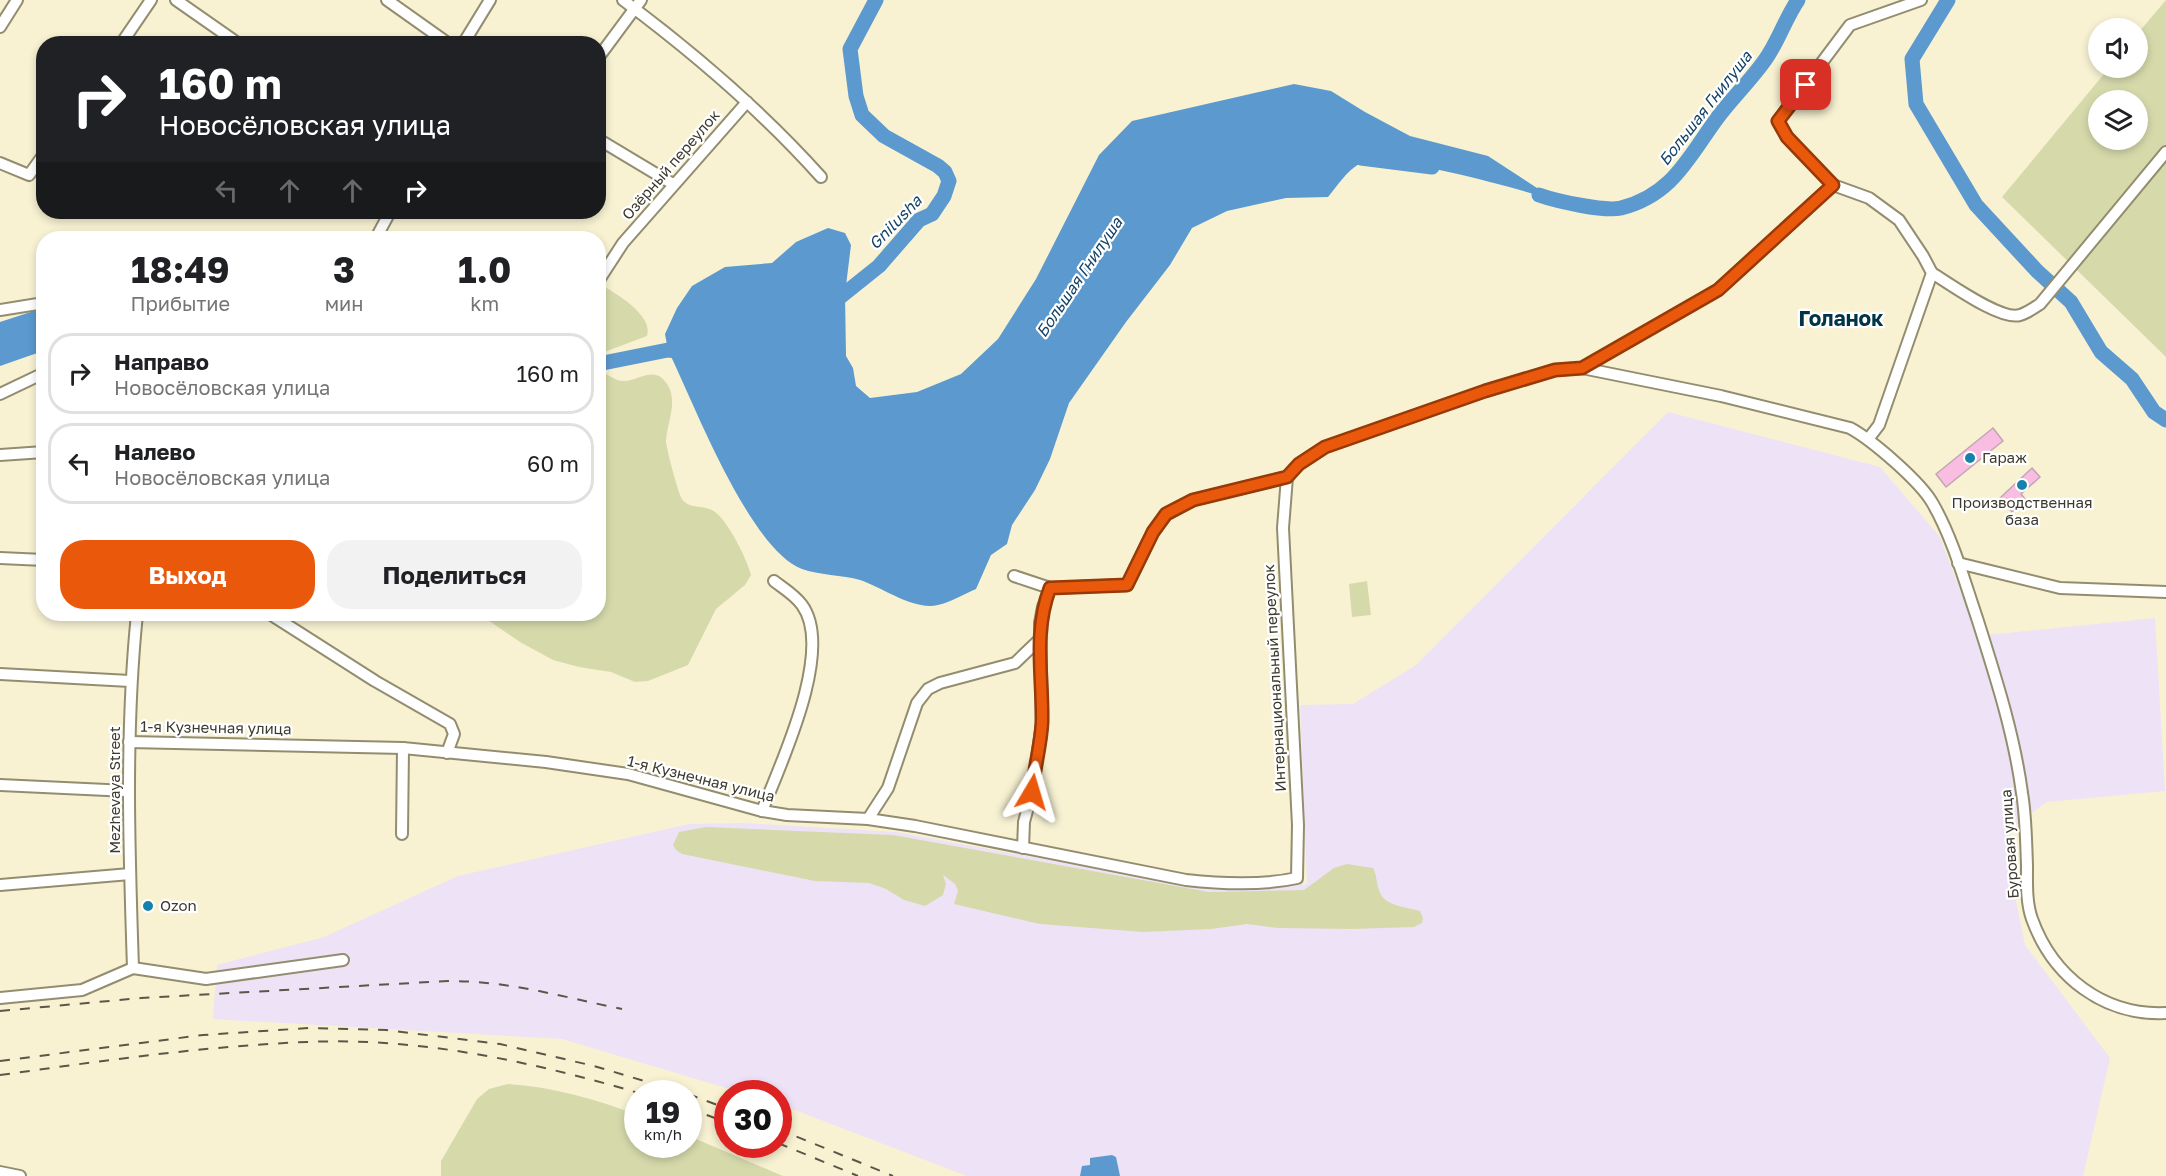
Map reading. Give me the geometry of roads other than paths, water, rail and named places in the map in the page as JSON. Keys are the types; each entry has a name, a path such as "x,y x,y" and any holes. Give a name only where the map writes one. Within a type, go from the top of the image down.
{"street":[{"path":"0,27 17,0"},
{"path":"126,36 151,0"},
{"path":"176,0 227,36"},
{"path":"387,0 438,36"},
{"path":"468,36 490,0"},
{"path":"623,0 638,4 786,138 821,177"},
{"path":"1921,0 1850,25 1778,121 1787,137 1833,185 1869,198 1899,220 1923,255 1932,273 1995,311 2018,316 2040,304 2166,152"},
{"path":"606,47 638,4"},
{"name":"Озёрный переулок","path":"606,269 618,250 673,184 747,102"},
{"path":"606,144 673,184"},
{"path":"0,163 29,175 36,165"},
{"path":"1582,368 1718,290 1833,185"},
{"path":"1014,576 1050,588 1127,585 1153,532 1166,514 1193,500 1287,477 1299,464 1325,447 1485,391 1555,370 1582,368 1720,396 1850,428 1869,438 1879,425 1932,273"},
{"path":"0,309 36,304"},
{"path":"0,394 36,377"},
{"name":"Буровая улица","path":"1869,438 1932,501 1958,563 1998,687 2012,741 2023,802 2027,892 2031,917 2041,940 2069,978 2086,993 2109,1005 2129,1010 2166,1013"},
{"path":"0,455 36,453"},
{"name":"Интернациональный переулок","path":"1287,477 1283,528 1298,825 1297,878"},
{"path":"0,558 36,560"},
{"path":"1958,563 2060,588 2166,592"},
{"path":"762,811 795,729 806,693 810,661 811,636 803,606 774,581"},
{"path":"1023,848 1024,822 1032,792 1042,724 1040,639 1043,607 1050,588"},
{"name":"Mezhevaya Street","path":"133,968 128,790 130,681 136,621"},
{"path":"281,621 375,681 450,724 454,734 447,753"},
{"path":"868,819 888,788 917,703 928,689 948,680 1015,663 1040,639"},
{"path":"0,674 130,681"},
{"name":"1-я Кузнечная улица","path":"129,742 403,748 546,762 628,774 762,811 787,815 868,819 915,826 1186,880 1209,883 1268,882 1297,878"},
{"path":"402,834 403,748"},
{"path":"0,785 128,790"},
{"path":"0,885 130,874"},
{"path":"0,998 82,990 133,968 206,979 343,960"},
{"path":"0,1172 20,1176"}],"water":[{"path":"1294,84 1331,91 1410,136 1488,156 1557,201 1424,167 1373,161 1355,167 1328,197 1286,198 1227,211 1192,228 1170,265 1126,322 1069,403 1050,459 1035,490 1012,525 1007,544 991,555 976,589 953,600 938,605 919,605 860,580 802,569 782,556 762,534 724,471 668,350 665,334 677,308 692,286 725,267 772,263 796,242 828,228 845,233 851,245 845,294 846,356 853,368 856,386 870,398 917,392 961,374 998,339 1036,279 1099,155 1132,121"},
{"path":"36,310 36,353 0,366 0,322"},
{"path":"1112,1155 1116,1157 1120,1176 1080,1176 1082,1166 1090,1165 1090,1158"}],"waterway":[{"name":"Gnilusha","path":"829,306 879,266 919,220 932,214 944,196 949,181 945,172 938,166 884,136 862,115 856,96 850,49 876,0"},
{"name":"Большая Гнилуша","path":"1539,195 1580,205 1614,209 1639,202 1654,194 1678,172 1718,117 1760,67 1774,46 1798,0"},
{"name":"Большая Гнилуша","path":"1948,0 1912,59 1916,104 1976,205 2037,271 2071,302 2101,352 2132,379 2154,412 2166,420"},
{"name":"Большая Гнилуша","path":"1361,158 1432,167"},
{"name":"Большая Гнилуша","path":"606,362 668,350 686,352"}],"railway":[{"path":"0,1011 141,998 448,981 515,987 622,1009"},
{"path":"0,1061 203,1035 309,1028 386,1030 500,1044 594,1066 641,1080"},
{"path":"0,1075 191,1051 268,1044 349,1041 476,1054 518,1062 624,1089"},
{"path":"702,1099 714,1104"},
{"path":"702,1113 714,1118"},
{"path":"792,1135 893,1176"},
{"path":"792,1149 858,1176"}],"place":[{"name":"Гараж","path":"1970,458"},
{"name":"Производственная база","path":"2022,485"},
{"name":"Ozon","path":"148,906"}],"district":[{"name":"Голанок","path":"1841,319"}]}
